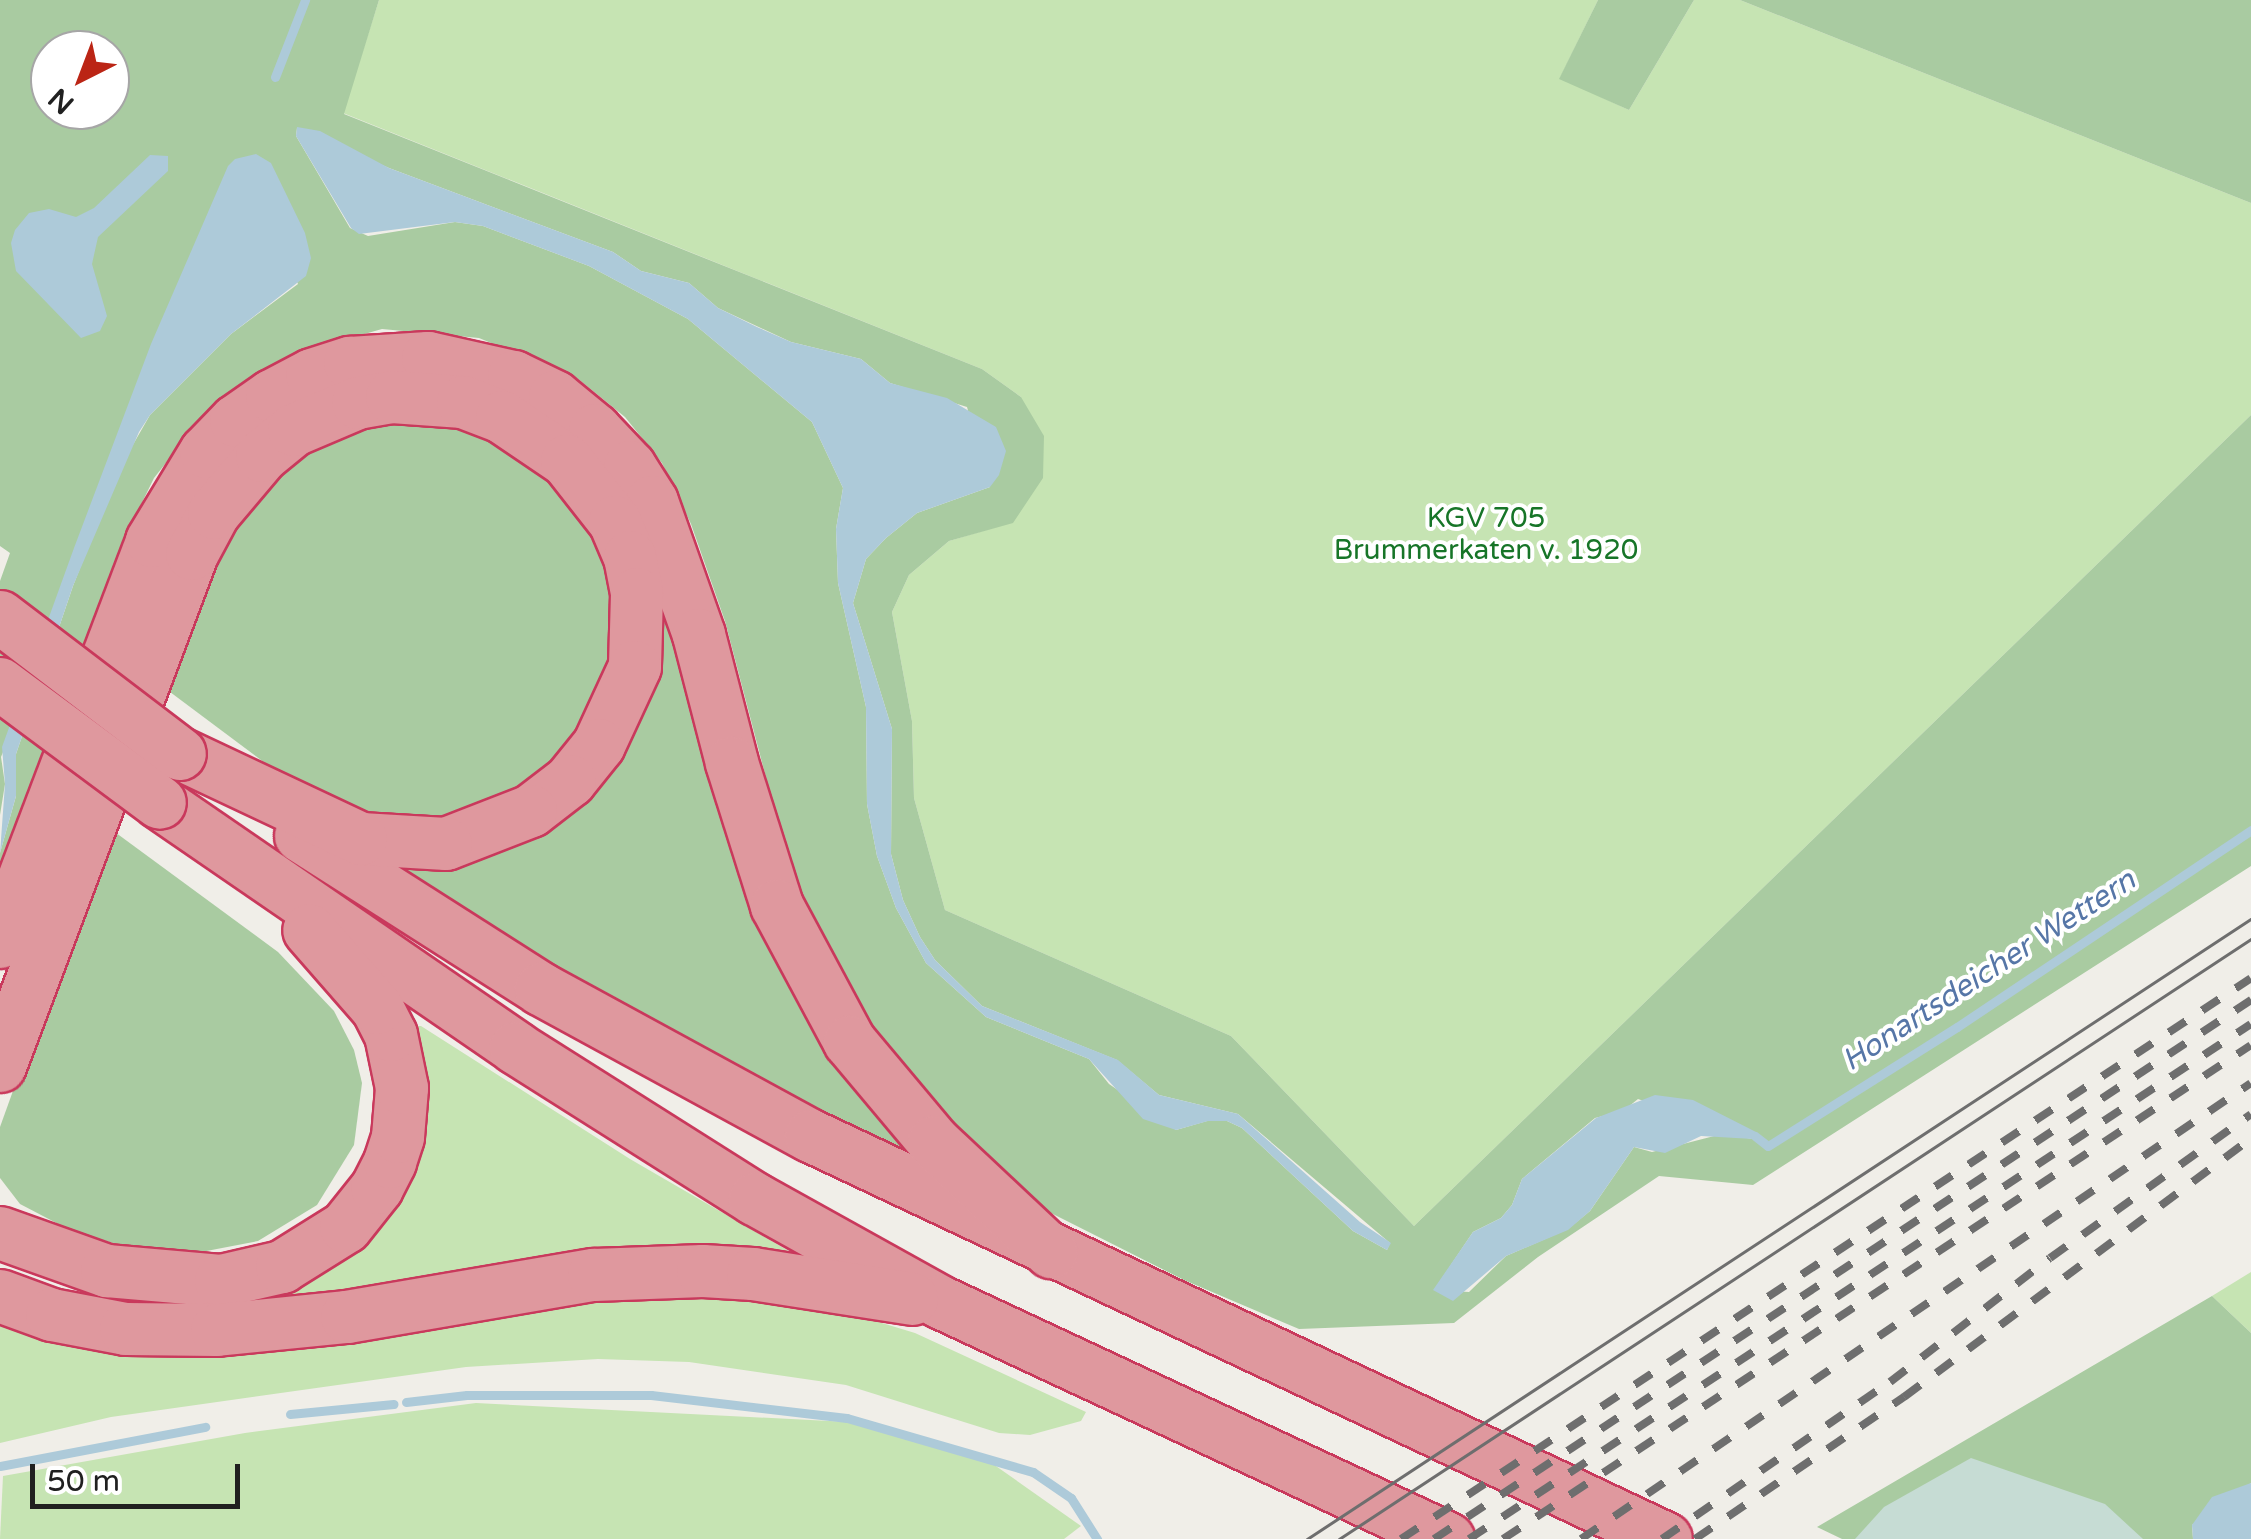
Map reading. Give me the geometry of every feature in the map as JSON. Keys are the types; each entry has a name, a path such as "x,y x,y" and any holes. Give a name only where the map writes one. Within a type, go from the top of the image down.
{"highway":[{"path":"0,942 152,541 206,452 236,421 272,396 312,375 350,363 428,358 514,376 555,397 595,430 630,467 652,502 699,634 732,764 777,906 850,1042 934,1142 1051,1252"},
{"path":"0,1066 192,554 214,514 262,456 294,430 358,404 392,398 463,402 502,417 568,461 615,522 630,556 638,594 634,667 599,744 570,781 531,811 446,844 360,839 180,754"},
{"path":"0,618 180,754 390,896 557,998 811,1136 1666,1539"},
{"path":"0,684 233,856 617,1114 940,1302 1448,1539"},
{"path":"0,1233 108,1271 221,1281 256,1276 301,1258 346,1227 377,1188 390,1162 401,1114 398,1060 390,1034 377,1008 336,955 233,856"},
{"path":"0,1296 52,1315 126,1330 217,1330 347,1317 594,1275 704,1271 940,1302"}],"green space":[{"path":"0,0 379,0 344,114 982,369 1021,397 1044,436 1043,478 1013,523 949,541 909,575 892,612 912,721 914,798 945,910 1231,1036 1414,1226 2251,415 2251,866 1753,1185 1659,1176 1538,1257 1454,1323 1299,1329 1184,1280 1041,1208 989,1168 870,1034 797,896 725,621 691,524 662,463 625,417 577,378 479,338 382,329 301,352 188,435 154,478 129,529 0,882 0,853 16,796 16,754 73,586 119,469 150,415 231,334 298,284 242,159 1,757 5,784 0,815 0,581 10,553 0,546","holes":["297,128 389,168 613,252 641,271 689,283 718,308 791,342 861,359 890,383 967,407 990,487 917,513 886,538 866,559 853,603 892,729 891,854 903,900 920,937 935,960 982,1006 1117,1060 1159,1095 1238,1114 1390,1243 1387,1250 1353,1231 1242,1128 1227,1121 1207,1121 1176,1130 1109,1084 1089,1059 986,1017 926,963 896,908 877,856 867,804 866,707 838,583 836,529 843,488 812,422 688,319 589,266 483,226 455,222 368,236 350,228 296,136","1638,1099 1753,1139 1722,1134 1652,1152 1634,1147 1590,1211 1568,1229 1506,1256 1469,1292 1434,1290 1473,1232 1501,1218 1512,1205 1522,1179 1595,1118 1623,1111"]},
{"name":"KGV 705 Brummerkaten v. 1920","path":"379,0 1598,0 1560,78 1629,110 1694,0 1740,0 2251,203 2251,415 1414,1226 1231,1036 945,910 914,798 912,721 892,612 909,575 949,541 1013,522 1021,397 982,369 343,113"},
{"path":"1598,0 1694,0 1629,110 1559,79"},
{"path":"1740,0 2251,0 2251,203"},
{"path":"428,414 527,450 615,562 619,663 559,769 444,827 321,805 158,683 227,522 333,428"},
{"path":"659,591 714,768 921,1154 914,1161 676,1038 400,876 402,866 543,829"},
{"path":"108,827 278,952 334,1011 354,1050 362,1083 354,1145 317,1205 258,1241 196,1253 122,1246 66,1228 20,1204 0,1178 0,1127"},
{"path":"411,1026 421,1026 630,1159 818,1268 278,1308 278,1297 319,1277 358,1248"},
{"path":"2251,1272 2251,1333 2212,1296"},
{"path":"634,1290 788,1298 852,1314 915,1333 1086,1412 1081,1421 1030,1435 999,1433 846,1385 689,1362 598,1359 466,1367 111,1417 0,1443 0,1308 119,1348"},
{"path":"2212,1296 2251,1333 2251,1483 2192,1525 2193,1539 1842,1539 1817,1527"},
{"path":"476,1403 849,1422 993,1464 1081,1526 1064,1539 0,1539 3,1476 245,1433"}],"shaded area":[{"path":"297,127 320,131 389,168 613,252 641,271 689,283 718,308 757,327 791,342 861,359 890,383 947,398 996,427 1006,451 999,475 990,487 917,513 886,538 866,559 853,603 892,729 891,854 903,900 920,937 935,960 982,1006 1118,1060 1159,1095 1238,1114 1360,1222 1391,1243 1387,1250 1353,1231 1242,1128 1227,1121 1208,1121 1176,1130 1143,1119 1089,1059 986,1017 926,963 896,908 877,856 867,804 866,707 838,583 836,529 843,488 812,422 688,319 589,266 483,226 455,222 359,234 351,228 296,136"},
{"path":"256,154 271,163 305,233 311,258 306,276 231,334 150,415 139,432 73,586 16,754 16,796 0,853 5,784 2,747 74,548 151,344 228,166 235,159"},
{"path":"150,155 168,156 168,171 98,237 92,264 107,316 100,331 81,338 16,271 11,243 15,230 29,213 49,209 76,217 94,208"},
{"path":"1655,1095 1693,1100 1758,1133 1753,1139 1701,1136 1665,1153 1634,1147 1590,1211 1568,1230 1506,1256 1453,1301 1433,1290 1473,1232 1501,1218 1512,1205 1522,1179 1596,1118"},
{"path":"1971,1458 2105,1504 2143,1539 1855,1539 1884,1507"},
{"path":"2251,1483 2251,1539 2193,1539 2192,1525 2212,1497"}],"waterway":[{"path":"275,77 305,0"},
{"name":"Honartsdeicher Wettern","path":"1755,1136 1768,1146 1957,1027 2251,830"},
{"path":"406,1402 467,1395 651,1395 847,1418 1033,1472 1071,1498 1097,1539"},
{"path":"290,1414 394,1404"},
{"path":"0,1466 205,1427"}],"tram line":[{"path":"1307,1539 2251,919"},
{"path":"1339,1539 2251,939"}],"railway":[{"path":"1401,1539 2251,978"},
{"path":"1434,1539 2251,1000"},
{"path":"1469,1539 2251,1024"},
{"path":"1503,1539 2251,1045"},
{"path":"1581,1539 2251,1083"},
{"path":"1662,1539 1890,1382 2050,1258 2251,1114"},
{"path":"1695,1539 1904,1397 2251,1138"}]}
